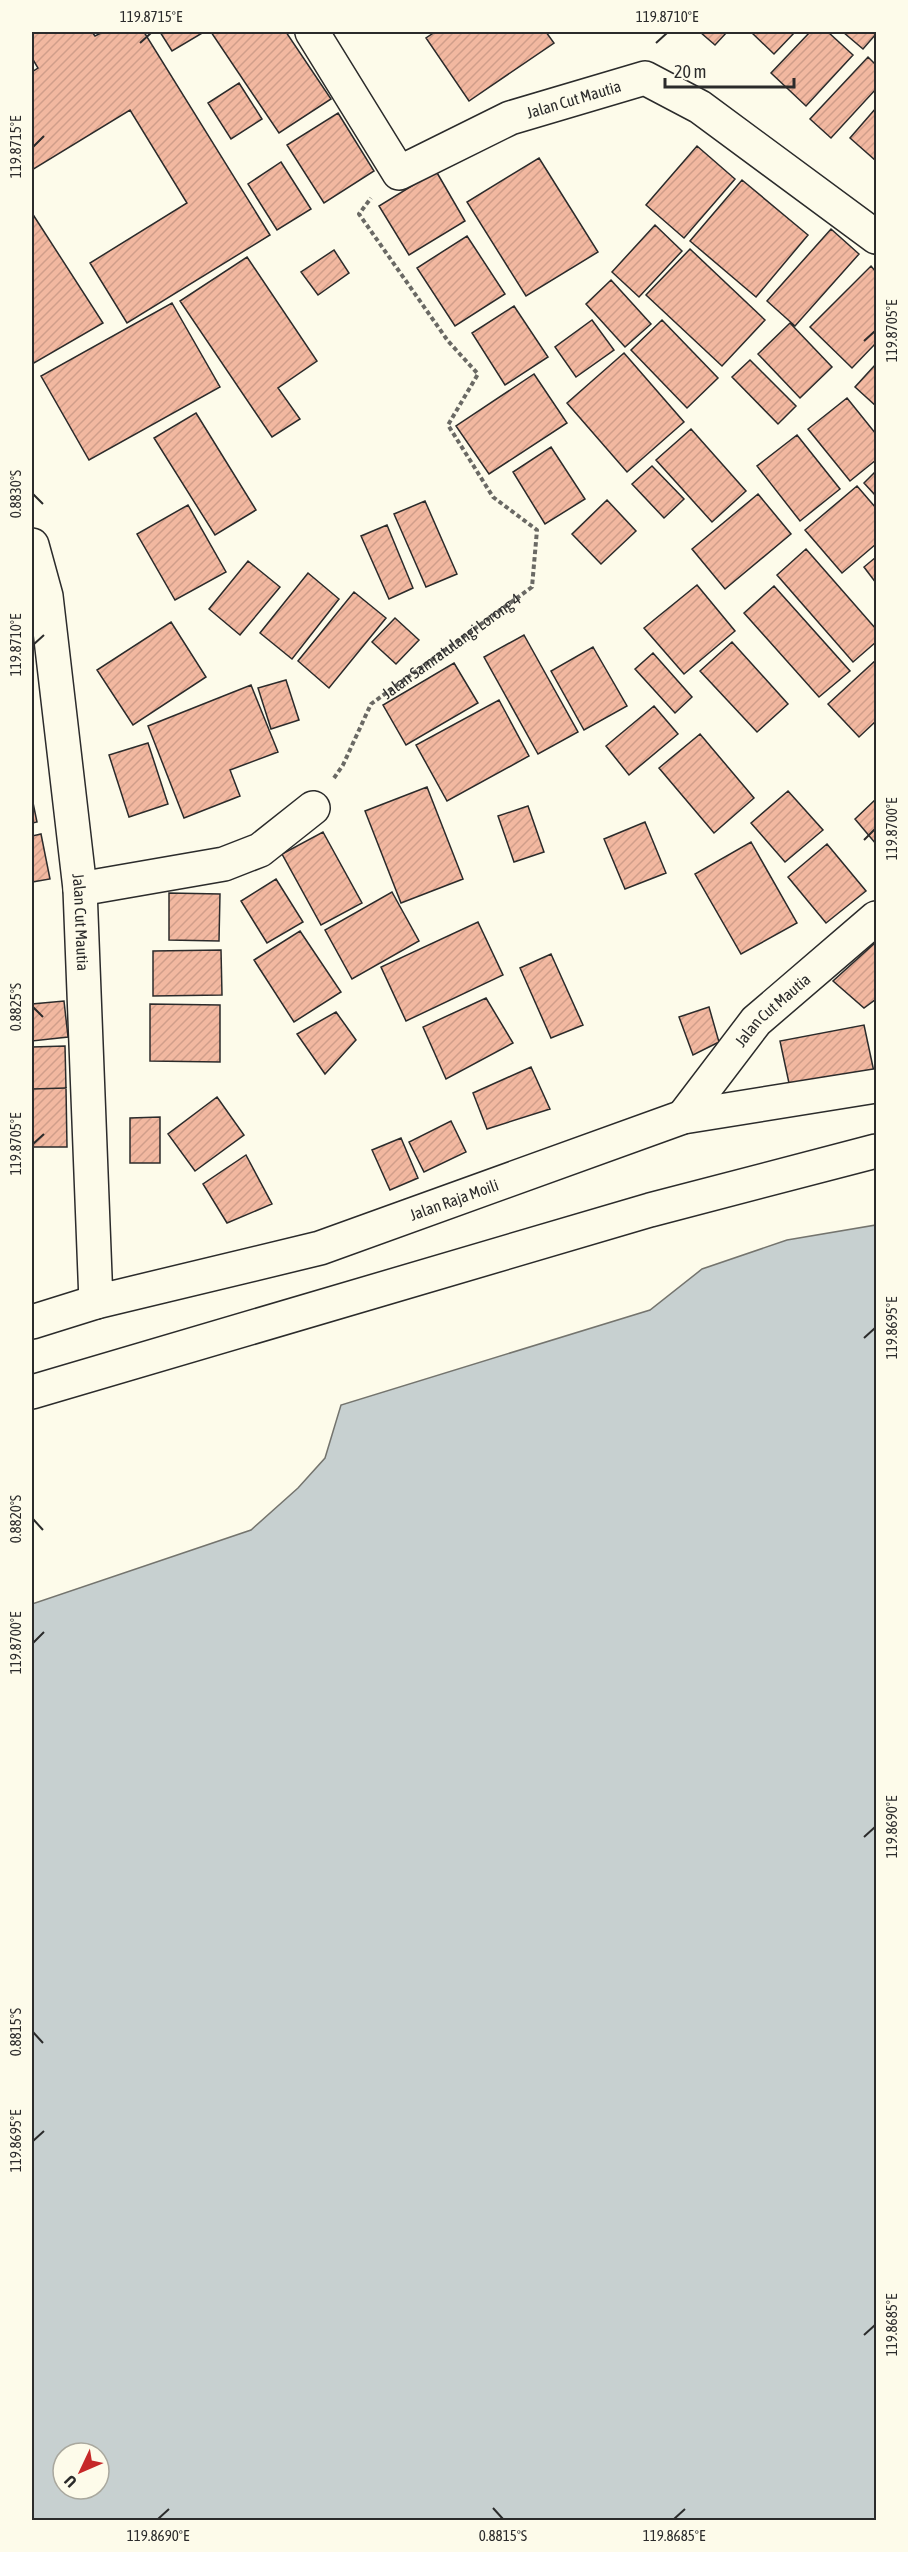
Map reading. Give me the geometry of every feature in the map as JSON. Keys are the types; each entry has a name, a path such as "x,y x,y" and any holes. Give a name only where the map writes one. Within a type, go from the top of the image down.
{"street":[{"path":"312,32 399,173"},
{"name":"Jalan Cut Mautia","path":"399,173 510,118 645,78 700,107 876,237"},
{"name":"Jalan Cut Mautia","path":"32,545 80,889 96,1302"},
{"path":"80,889 224,864 260,850 313,808"},
{"name":"Jalan Cut Mautia","path":"682,1117 756,1022 876,918"},
{"name":"Jalan Raja Moili","path":"32,1322 96,1302 320,1248 682,1117 876,1086"},
{"path":"32,1392 650,1210 876,1150"}],"path":[{"name":"Jalan Samratulangi Lorong 4","path":"313,808 343,765 371,704 532,586 537,530 493,497 448,425 478,374 448,341 359,214 379,188 399,173"}],"shaded area":[{"path":"876,1225 876,2520 32,2520 32,1604 251,1530 298,1488 325,1458 341,1405 650,1310 702,1269 787,1240"}],"building":[{"path":"92,32 95,36 103,32 144,32 270,235 127,323 90,263 187,203 130,110 32,170 32,72 38,68 32,58 32,33"},
{"path":"160,32 204,32 172,51"},
{"path":"211,32 286,32 331,99 279,133"},
{"path":"435,32 546,32 554,43 469,101 426,38"},
{"path":"700,32 727,32 715,45"},
{"path":"751,32 795,32 774,54"},
{"path":"810,32 828,32 853,55 806,106 771,73"},
{"path":"843,32 876,32 876,34 863,49"},
{"path":"868,57 876,65 876,89 831,138 810,119"},
{"path":"239,83 262,119 231,139 208,103"},
{"path":"876,108 876,158 875,160 850,138"},
{"path":"338,113 374,171 324,203 287,145"},
{"path":"697,146 735,179 684,238 646,205"},
{"path":"539,158 598,252 526,296 467,202"},
{"path":"281,162 311,209 277,230 248,184"},
{"path":"436,171 465,221 409,255 379,206"},
{"path":"742,180 808,235 756,297 690,241"},
{"path":"32,213 103,323 34,363 32,359"},
{"path":"655,225 682,251 639,297 612,272"},
{"path":"831,229 859,254 795,326 767,301"},
{"path":"467,236 505,294 455,326 417,268"},
{"path":"690,249 765,320 722,366 646,295"},
{"path":"334,250 349,273 318,295 301,272"},
{"path":"247,257 317,361 278,388 300,419 272,437 180,301"},
{"path":"871,266 876,272 876,343 852,368 810,327"},
{"path":"611,280 651,324 625,347 586,304"},
{"path":"172,303 220,387 89,460 41,376"},
{"path":"514,306 548,357 505,385 472,333"},
{"path":"592,320 614,350 576,377 555,347"},
{"path":"662,320 718,378 687,408 631,350"},
{"path":"790,323 832,367 800,398 758,354"},
{"path":"624,353 684,422 627,472 567,403"},
{"path":"750,360 796,406 778,424 732,377"},
{"path":"876,364 876,406 855,387"},
{"path":"534,374 567,423 489,474 456,426"},
{"path":"847,398 876,434 876,460 850,481 808,429"},
{"path":"196,413 256,510 215,535 154,438"},
{"path":"691,429 746,491 712,522 656,460"},
{"path":"797,435 840,489 800,521 757,466"},
{"path":"551,447 585,499 545,524 513,472"},
{"path":"652,466 684,499 664,518 632,484"},
{"path":"876,471 876,496 864,483"},
{"path":"857,486 876,508 876,544 842,573 805,530"},
{"path":"758,494 791,534 725,589 692,549"},
{"path":"607,500 636,531 601,564 572,534"},
{"path":"425,501 457,574 426,587 394,514"},
{"path":"188,505 226,572 175,600 137,534"},
{"path":"387,525 413,588 389,599 361,536"},
{"path":"806,549 876,629 876,642 853,662 777,575"},
{"path":"876,557 876,583 864,567"},
{"path":"248,561 280,587 240,635 209,609"},
{"path":"308,573 339,599 292,659 260,633"},
{"path":"697,585 735,631 684,674 644,628"},
{"path":"774,586 850,671 819,697 744,613"},
{"path":"354,592 386,618 329,688 298,661"},
{"path":"395,618 419,640 396,664 372,642"},
{"path":"171,622 206,677 133,725 97,670"},
{"path":"524,635 578,732 538,754 484,657"},
{"path":"732,642 788,704 757,732 700,671"},
{"path":"593,647 627,706 584,730 551,671"},
{"path":"653,653 692,697 675,713 635,669"},
{"path":"876,660 876,721 859,737 828,704"},
{"path":"454,663 478,703 406,745 383,705"},
{"path":"286,680 299,720 271,729 258,688"},
{"path":"251,685 278,752 230,770 240,796 184,818 148,726"},
{"path":"499,700 529,756 447,801 416,745"},
{"path":"654,706 678,734 629,775 606,746"},
{"path":"700,734 754,798 714,833 659,768"},
{"path":"148,743 168,804 129,817 109,755"},
{"path":"427,787 463,879 401,903 365,811"},
{"path":"788,791 823,830 785,862 751,823"},
{"path":"32,798 37,822 32,823"},
{"path":"876,799 876,844 855,819"},
{"path":"528,806 544,852 514,862 498,816"},
{"path":"645,822 666,873 625,889 604,839"},
{"path":"323,832 362,903 321,925 282,854"},
{"path":"41,834 50,879 32,882 32,836"},
{"path":"751,842 797,923 741,954 695,874"},
{"path":"827,844 866,891 826,923 788,877"},
{"path":"276,879 303,922 267,943 241,901"},
{"path":"392,892 419,941 352,979 325,930"},
{"path":"169,893 220,894 219,941 169,940"},
{"path":"478,922 503,975 406,1021 381,967"},
{"path":"300,931 341,992 294,1022 254,960"},
{"path":"876,942 876,999 864,1008 833,981"},
{"path":"221,950 222,995 153,996 153,951"},
{"path":"551,954 583,1025 551,1038 520,968"},
{"path":"486,998 513,1043 446,1079 423,1027"},
{"path":"64,1001 68,1037 32,1041 32,1004"},
{"path":"150,1004 220,1005 220,1062 150,1061"},
{"path":"709,1007 719,1042 693,1055 679,1017"},
{"path":"336,1012 356,1040 325,1074 297,1034"},
{"path":"864,1025 874,1072 790,1088 780,1041"},
{"path":"65,1046 66,1088 32,1089 32,1047"},
{"path":"531,1067 550,1109 487,1129 473,1093"},
{"path":"66,1088 67,1147 32,1147 32,1089"},
{"path":"217,1097 244,1135 195,1171 168,1134"},
{"path":"160,1117 160,1163 130,1163 130,1118"},
{"path":"451,1121 466,1152 424,1172 409,1142"},
{"path":"401,1138 418,1178 390,1190 372,1150"},
{"path":"246,1155 272,1204 227,1223 203,1184"}]}
